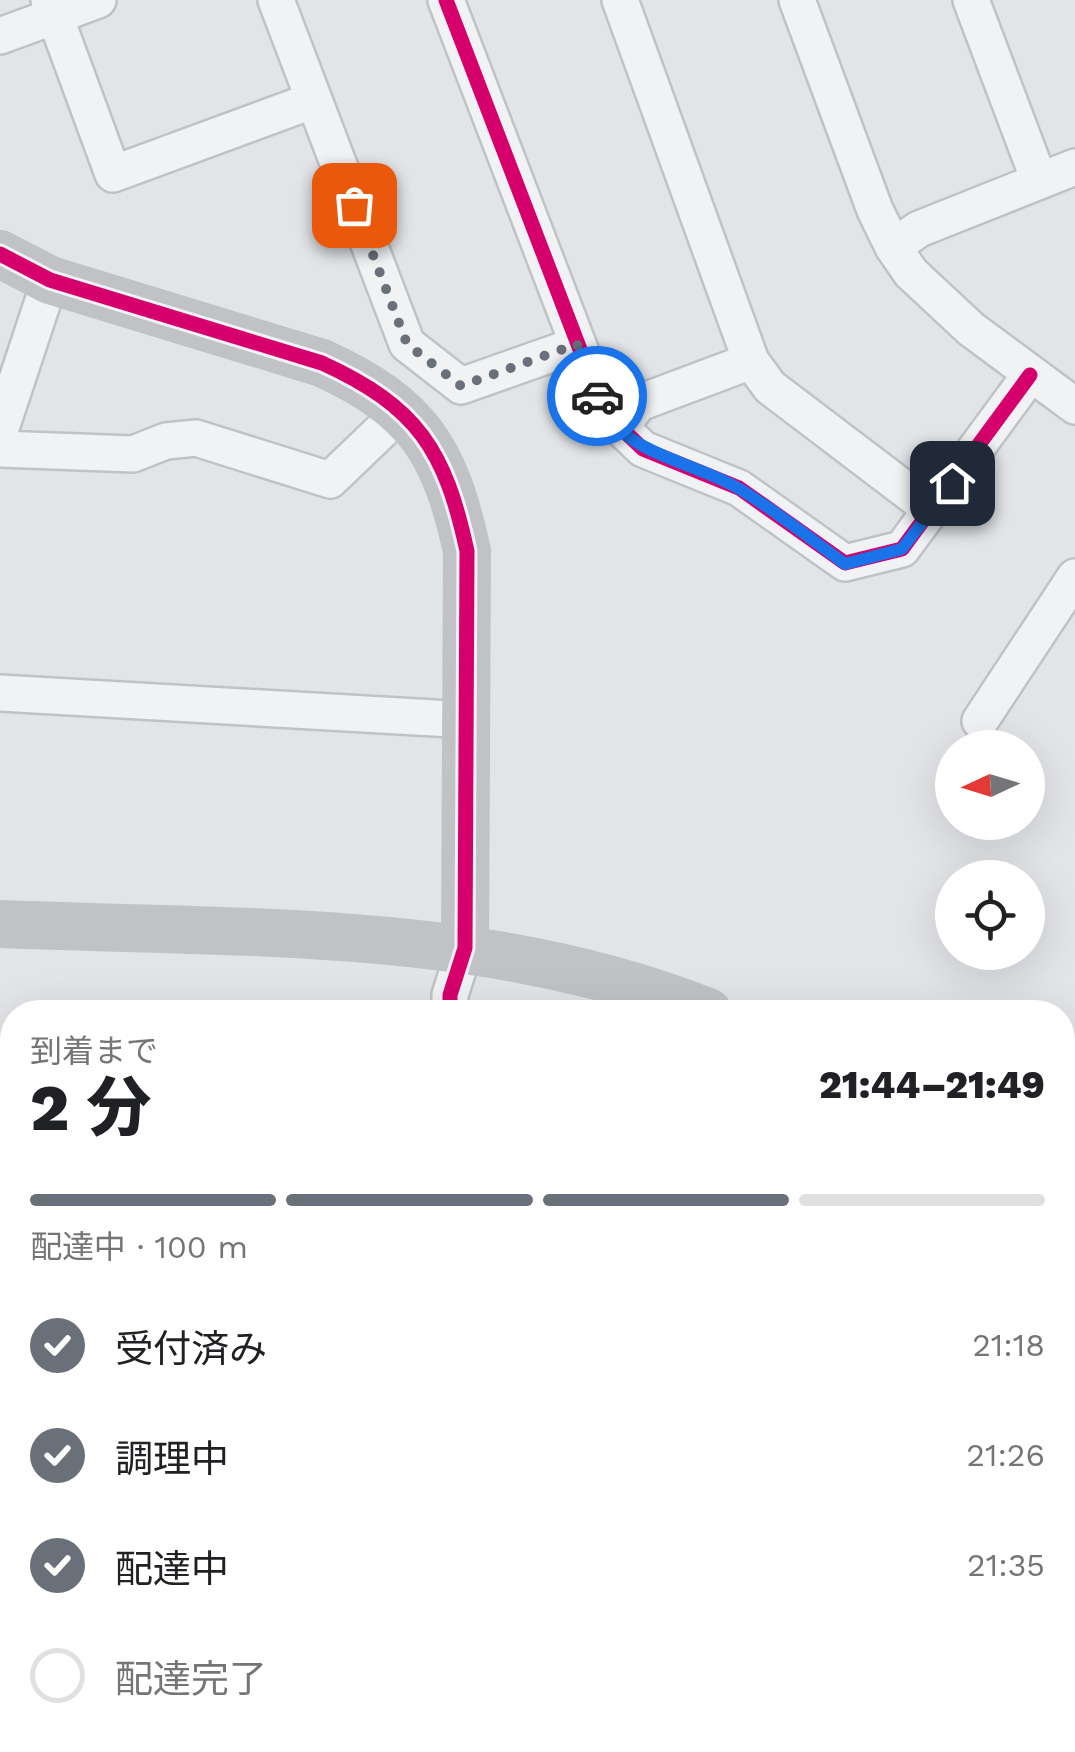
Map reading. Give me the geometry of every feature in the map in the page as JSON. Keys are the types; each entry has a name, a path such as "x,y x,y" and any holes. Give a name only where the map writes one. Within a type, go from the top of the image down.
{"street":[{"path":"0,36 52,8 98,0"},
{"path":"276,0 407,344 461,386 577,344"},
{"path":"446,0 604,412 643,449 740,488 845,564 902,549 1030,375"},
{"path":"620,0 751,361 770,387 932,510"},
{"path":"797,0 875,210 911,274 971,328 1075,406"},
{"path":"970,0 1039,180"},
{"path":"52,8 113,174 314,100"},
{"path":"893,247 918,229 1075,167"},
{"path":"0,254 50,280 322,363 364,382 402,411 428,443 454,492 467,551 465,948 450,1000"},
{"path":"0,431 50,280"},
{"path":"620,427 639,403 751,361"},
{"path":"0,450 133,454 166,441 196,438 330,480 402,411"},
{"path":"980,721 1075,577"},
{"path":"0,693 468,720"},
{"path":"0,924 275,935 465,948 591,972 673,1000"}],"cycle path":[{"path":"446,0 604,412 643,449 739,488 845,563 902,549 1030,375"},
{"path":"0,254 50,280 322,363 382,397 404,415 437,459 449,485 467,551 465,948 450,1000"}],"way so far":[{"path":"354,205 407,344 461,386 577,344 597,396"}],"route":[{"path":"597,396 604,412 643,449 740,488 845,564 902,549 952,483"}]}
